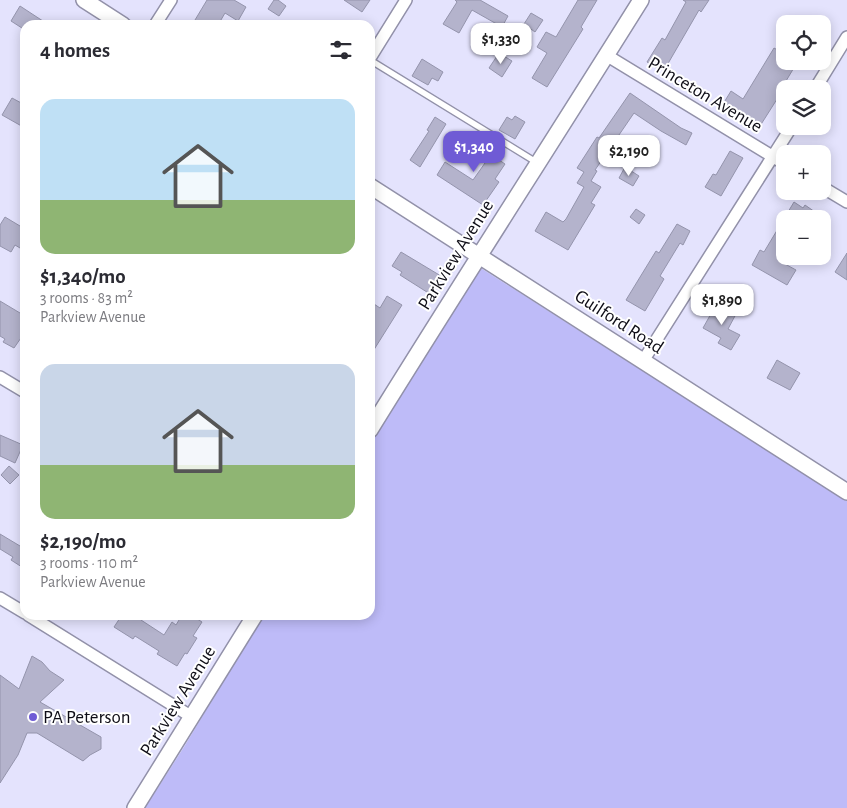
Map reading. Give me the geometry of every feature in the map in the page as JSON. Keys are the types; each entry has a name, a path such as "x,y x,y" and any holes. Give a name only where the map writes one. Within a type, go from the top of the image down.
{"street":[{"path":"84,0 116,20"},
{"path":"159,20 171,0"},
{"path":"375,51 406,0"},
{"name":"Parkview Avenue","path":"375,422 478,255 641,0"},
{"path":"821,80 847,37"},
{"name":"Princeton Avenue","path":"606,55 774,157"},
{"path":"644,361 787,135"},
{"name":"Guilford Road","path":"375,189 847,492"},
{"path":"831,192 847,202"},
{"path":"0,377 20,389"},
{"path":"0,598 20,610"},
{"path":"36,620 192,717"},
{"name":"Parkview Avenue","path":"135,808 252,620"}],"lane":[{"path":"375,62 538,163"}],"shaded area":[{"path":"476,265 847,501 847,808 145,808 260,620 375,620 375,427"}],"building":[{"path":"207,0 234,0 246,7 239,20 225,13 221,20 195,20"},
{"path":"274,0 278,0 286,6 279,16 268,9"},
{"path":"344,0 370,0 362,12"},
{"path":"455,0 480,0 508,16 502,27 472,10 459,33 443,24 457,2"},
{"path":"578,0 597,0 581,27 583,29 547,87 532,78 547,53 537,47 546,32 556,37"},
{"path":"683,0 709,0 701,12 699,10 666,67 662,64 659,69 647,62 662,38 665,40 686,2"},
{"path":"20,6 41,20 20,20 20,27 11,21"},
{"path":"531,13 543,20 535,32 524,24"},
{"path":"774,48 776,49 776,70 793,70 787,80 776,80 776,101 760,126 723,104 731,91 743,99"},
{"path":"499,53 512,61 502,77 489,68"},
{"path":"422,59 443,72 438,81 432,78 428,85 412,76"},
{"path":"630,93 681,128 692,133 686,145 634,113 595,170 597,171 591,181 601,187 591,203 595,205 568,250 535,231 546,212 563,222 566,219 584,187 577,183 584,172 577,168 597,137 599,138"},
{"path":"12,98 20,102 20,125 2,115"},
{"path":"515,116 525,122 515,139 499,130 507,117 512,120"},
{"path":"435,117 446,124 420,167 410,160 429,131 427,130"},
{"path":"462,135 505,164 495,179 499,182 483,205 437,175 445,162 473,180 485,163 455,145"},
{"path":"730,151 743,158 721,196 705,187 713,174 716,175"},
{"path":"625,167 639,176 633,186 619,178"},
{"path":"794,202 803,208 805,205 812,210 789,210"},
{"path":"636,209 645,215 639,224 630,217"},
{"path":"5,217 20,226 20,248 15,245 11,252 0,246 0,225"},
{"path":"677,224 690,231 683,245 680,243 660,276 664,279 645,311 626,300 656,251 659,253"},
{"path":"776,232 776,265 787,265 796,270 787,285 752,265 760,250 764,252"},
{"path":"401,252 441,276 430,294 400,275 402,272 392,266"},
{"path":"847,253 847,280 835,272"},
{"path":"387,296 402,305 375,348 375,305 380,308"},
{"path":"0,301 20,313 20,339 14,348 3,342 5,339 0,336"},
{"path":"717,303 736,314 728,329 740,335 731,350 718,343 721,338 703,328"},
{"path":"777,360 800,373 790,390 767,378"},
{"path":"0,435 20,444 20,452 15,463 0,456"},
{"path":"9,466 19,475 10,484 1,475"},
{"path":"0,534 20,546 20,566 11,560 13,557 0,549"},
{"path":"119,620 141,620 164,635 172,622 176,625 179,620 199,620 202,622 193,636 197,638 177,666 157,654 159,651 135,636 133,639 114,627"},
{"name":"PA Peterson","path":"32,656 64,680 40,702 101,737 101,749 83,761 37,733 27,733 18,755 0,783 0,675 19,689"}],"place":[{"name":"PA Peterson","path":"33,717"}]}
